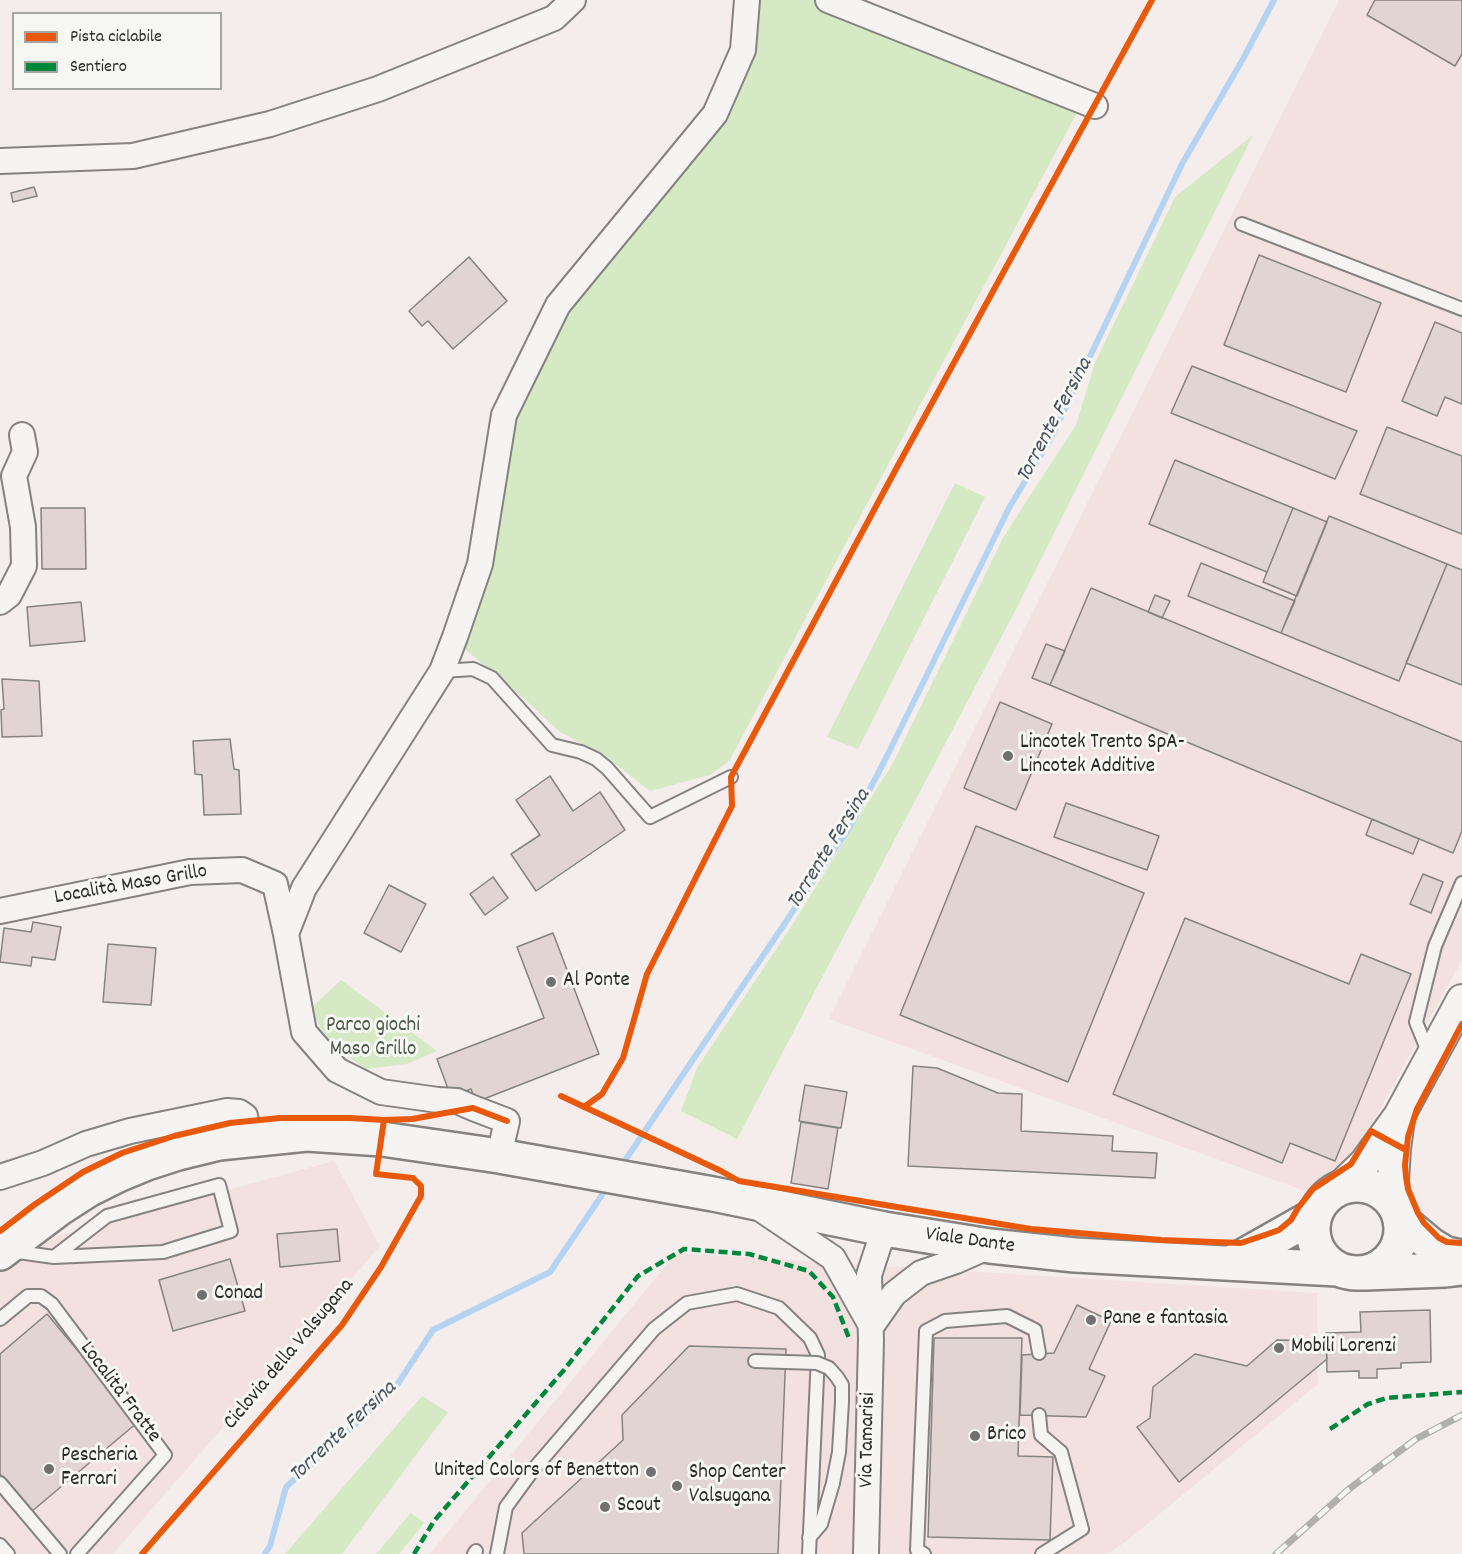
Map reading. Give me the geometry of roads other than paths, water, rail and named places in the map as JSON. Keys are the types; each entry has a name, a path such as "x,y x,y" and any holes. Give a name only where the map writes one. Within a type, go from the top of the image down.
{"main road":[{"path":"2,1252 88,1190 118,1175 178,1153 219,1143 307,1134 382,1139 508,1158"},
{"name":"Viale Dante","path":"508,1158 712,1194 884,1229 990,1246 1075,1255 1350,1271 1462,1268"},
{"path":"1399,1214 1401,1235 1397,1249 1377,1269 1350,1271 1323,1257 1313,1241 1312,1228 1319,1204 1339,1188 1365,1185 1377,1189 1388,1197 1399,1214 1431,1245 1446,1254 1462,1257"},
{"path":"1231,1263 1314,1216"}],"street":[{"path":"0,161 133,156 270,124 378,89 554,18 573,0"},
{"path":"286,934 304,888 442,670 480,564 504,416 558,304 716,114 742,50 747,0"},
{"path":"828,0 1095,106"},
{"path":"0,602 9,595 24,566 23,527 14,476 25,452 22,435"},
{"name":"Località Maso Grillo","path":"0,911 190,872 242,870 275,884 304,1032 338,1070 381,1092 457,1101 507,1121 508,1158"},
{"path":"1339,1188 1365,1163 1399,1116 1462,1000"},
{"path":"0,1177 43,1163 86,1143 130,1131 227,1111 239,1112 245,1116 250,1140"},
{"path":"1399,1116 1393,1181 1399,1214"},
{"path":"748,1202 833,1258 871,1327 894,1294 921,1273 990,1246"},
{"name":"Via Tamarisi","path":"866,1554 871,1327 869,1275 884,1229"}],"lane":[{"path":"1242,224 1462,309"},
{"path":"442,670 473,669 492,678 552,745 581,752 596,759 607,768 650,817 731,777"},
{"path":"1430,1058 1416,1022 1435,946 1462,883"},
{"path":"2,1252 54,1257 163,1252 231,1231 219,1185 106,1216 54,1257"},
{"path":"497,1554 506,1507 533,1470 654,1329 687,1303 737,1294 779,1308 810,1338 818,1355 809,1554"},
{"name":"Località Fratte","path":"0,1319 28,1296 41,1296 52,1304 165,1455 77,1554"},
{"path":"924,1554 917,1550 926,1331 945,1321 1007,1316 1035,1330 1039,1353"},
{"path":"755,1361 817,1363 829,1368 842,1385 839,1452 833,1483 821,1524 809,1538"},
{"path":"1039,1415 1041,1435 1061,1452 1082,1529 1042,1554"},
{"path":"0,1483 60,1554"},
{"path":"0,1545 8,1554"}],"waterway":[{"name":"Torrente Fersina","path":"620,1168 851,825 1009,508 1051,438 1182,164 1243,59 1274,0"},
{"name":"Torrente Fersina","path":"265,1554 270,1546 286,1487 395,1388 433,1330 550,1272 608,1186"}],"railway":[{"path":"1276,1554 1349,1489 1416,1439 1462,1415"}],"place":[{"name":"Lincotek Trento SpA- Lincotek Additive","path":"1008,756"},
{"name":"Al Ponte","path":"551,982"},
{"name":"Conad","path":"202,1295"},
{"name":"Pane e fantasia","path":"1091,1320"},
{"name":"Mobili Lorenzi","path":"1279,1348"},
{"name":"Brico","path":"975,1436"},
{"name":"Pescheria Ferrari","path":"49,1469"},
{"name":"United Colors of Benetton","path":"651,1472"},
{"name":"Shop Center Valsugana","path":"677,1486"},
{"name":"Scout","path":"605,1507"}],"park label":[{"name":"Parco giochi Maso Grillo","path":"373,1039"}]}
